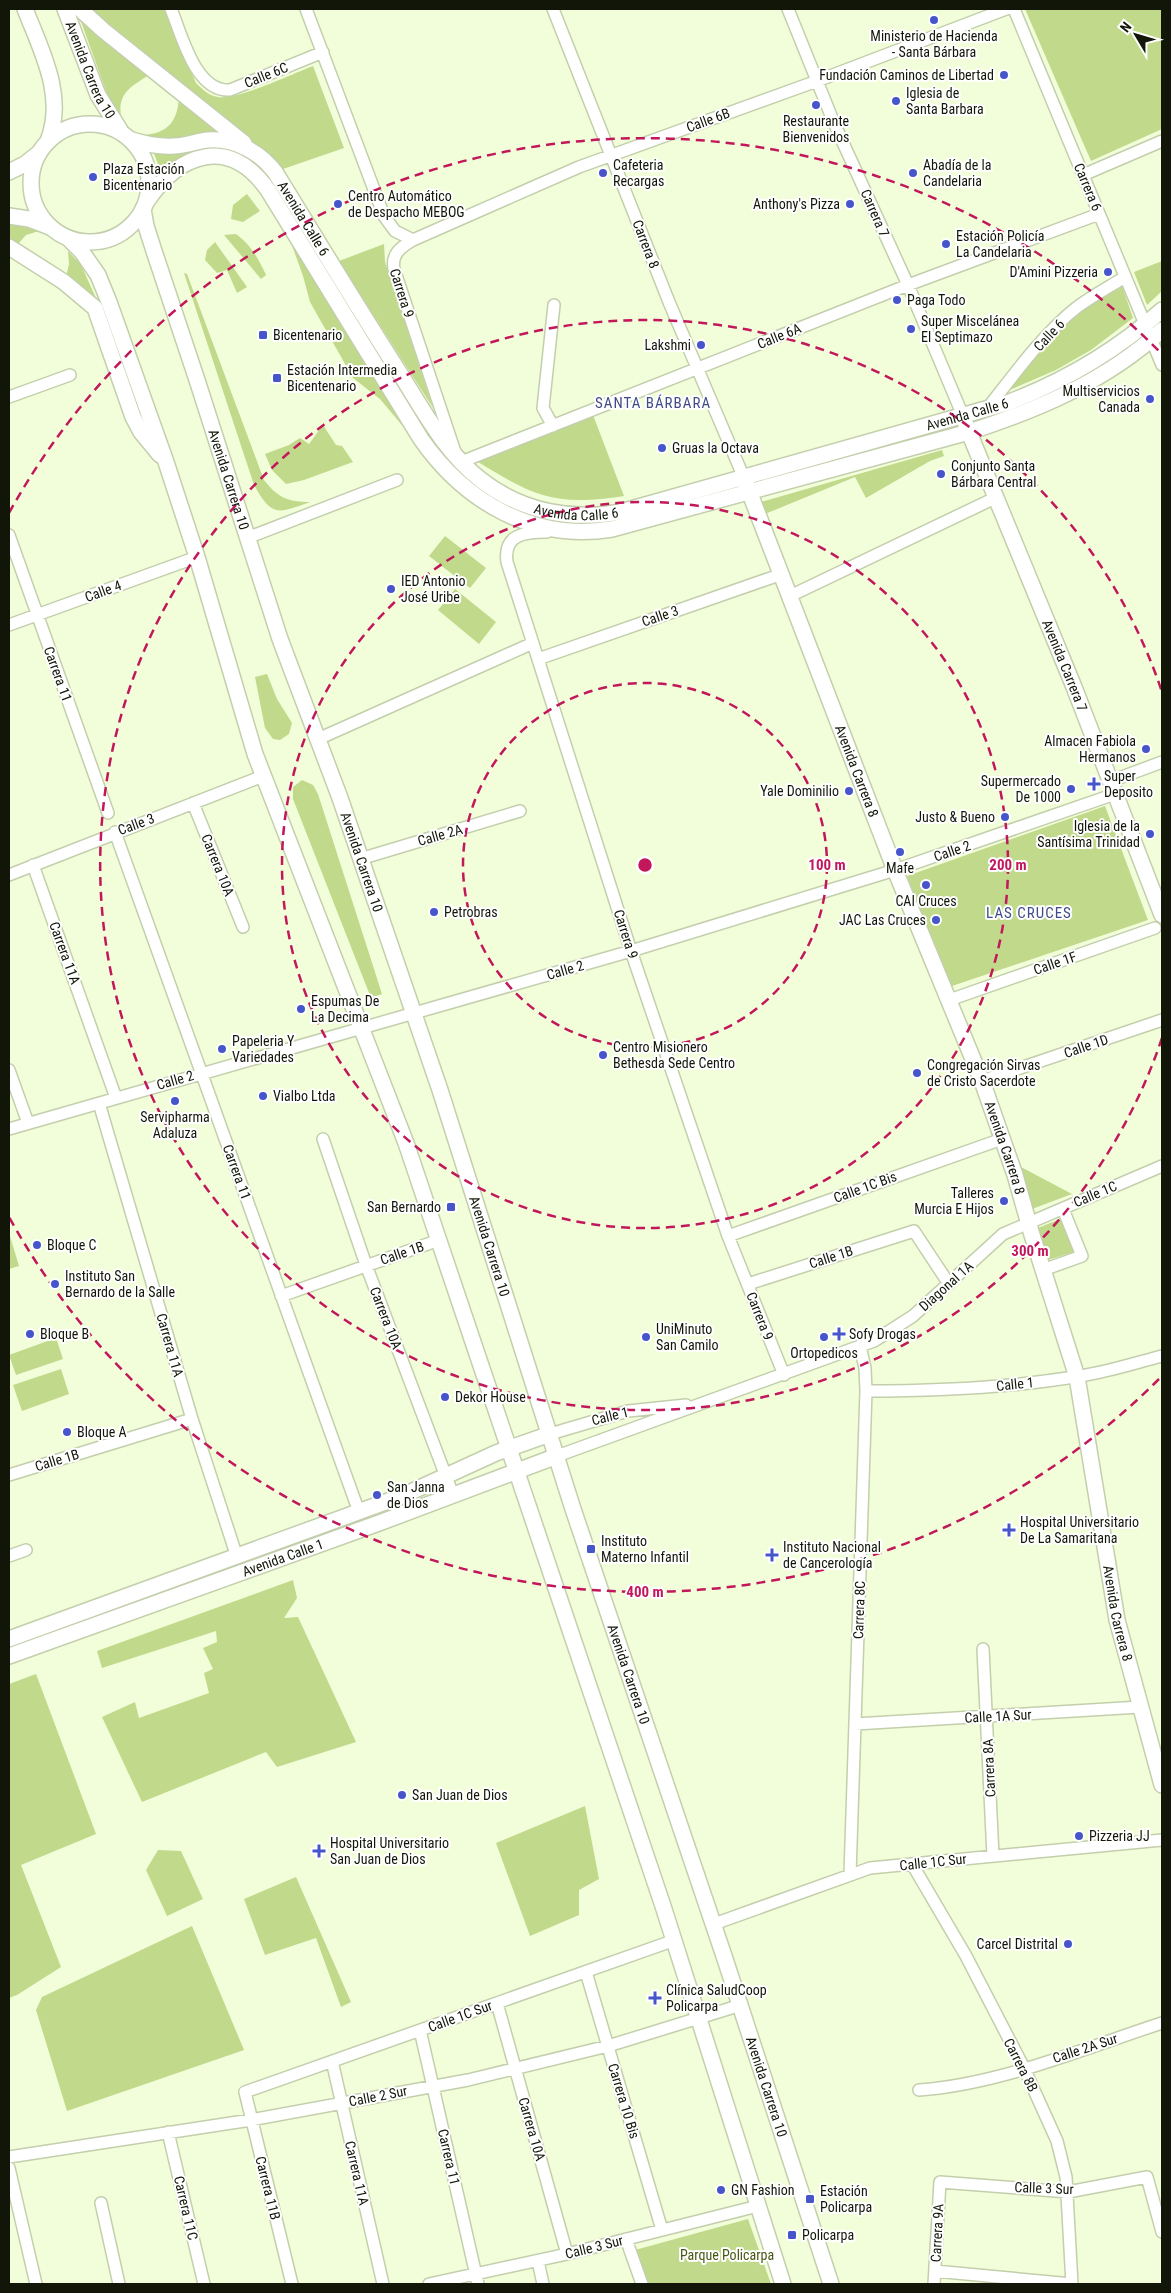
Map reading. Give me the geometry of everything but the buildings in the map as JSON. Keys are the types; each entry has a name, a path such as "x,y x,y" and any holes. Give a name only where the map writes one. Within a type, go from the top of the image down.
{"main road":[{"path":"25,9 51,79 54,118 48,141"},
{"name":"Avenida Carrera 10","path":"64,9 98,95 120,130"},
{"path":"80,9 110,36 257,153"},
{"path":"9,172 25,164 39,153 58,132 83,124 96,123 120,130 132,140 144,156 148,169 150,189 145,205 135,222 124,232 110,239 90,242 68,238"},
{"name":"Avenida Calle 6","path":"132,140 168,146 221,140 237,144 257,153 276,172 391,360 433,426 459,460 481,480 516,501 551,513 570,516 600,516 618,513 969,432 1067,395 1121,363 1157,335"},
{"path":"39,153 32,175 33,198 37,209 51,228"},
{"name":"Avenida Calle 6","path":"145,205 158,185 170,173 195,160 218,156 232,158 251,169 268,190 421,439 439,462 466,490 491,506 530,523 563,531 585,533 612,529 1024,397 1064,379 1124,342 1162,310"},
{"name":"Avenida Carrera 10","path":"145,205 151,242 198,380 280,639 318,739 443,1100 557,1456 741,2005 831,2284"},
{"path":"9,216 29,219 51,228 68,238 90,264 104,289 166,462 197,557 235,690 263,776 362,1027 440,1240 674,1940 783,2284"},
{"path":"9,247 64,282 95,308 133,416 141,432 166,462"},
{"name":"Avenida Carrera 7","path":"963,416 1113,787 1160,923"},
{"name":"Avenida Carrera 8","path":"746,485 895,870 951,999 1016,1175 1043,1270 1077,1376 1112,1595 1162,1785"},
{"name":"Avenida Calle 1","path":"9,1639 402,1496 509,1448 550,1434"},
{"name":"Avenida Calle 1","path":"9,1656 557,1456"}],"street":[{"name":"Calle 6C","path":"171,9 198,72 209,85 222,90 230,90 323,52"},
{"path":"306,9 384,216 395,231 413,240"},
{"name":"Carrera 8","path":"553,9 697,369 746,485"},
{"name":"Carrera 7","path":"788,9 816,81 908,285 963,416"},
{"name":"Calle 6B","path":"413,240 579,167 816,81 1006,9"},
{"name":"Carrera 6","path":"1014,9 1146,325 1157,335 1162,366"},
{"path":"1083,175 1162,141"},
{"name":"Calle 6A","path":"459,460 553,426 908,285 1099,214"},
{"name":"Carrera 9","path":"413,240 399,249 394,256 394,269 459,460"},
{"name":"Calle 6","path":"987,409 1032,353 1063,319 1076,308 1125,277"},
{"path":"553,426 543,408 554,305"},
{"path":"9,396 70,375"},
{"path":"247,538 398,480"},
{"path":"790,596 997,497"},
{"name":"Carrera 9","path":"563,531 521,534 510,543 507,549 507,562 631,951 728,1236 784,1375"},
{"name":"Carrera 11","path":"9,535 108,813"},
{"name":"Calle 4","path":"9,625 197,557"},
{"name":"Calle 3","path":"538,659 782,574"},
{"path":"318,739 533,643"},
{"name":"Calle 2","path":"9,1129 202,1072 631,951 895,870 1113,787 1162,762"},
{"name":"Calle 3","path":"9,875 115,832 263,776"},
{"name":"Carrera 10A","path":"193,803 243,926"},
{"name":"Calle 2A","path":"360,859 520,812"},
{"name":"Carrera 11","path":"115,832 359,1512"},
{"name":"Carrera 11A","path":"33,865 116,1098"},
{"name":"Calle 1F","path":"951,999 1160,923"},
{"name":"Calle 1D","path":"982,1081 1162,1020"},
{"path":"9,1070 28,1123"},
{"name":"Carrera 11A","path":"99,1103 192,1419 237,1557"},
{"name":"Calle 1C Bis","path":"728,1236 1002,1139"},
{"name":"Carrera 10A","path":"323,1140 366,1265 453,1495"},
{"name":"Calle 1C","path":"1029,1223 1162,1166"},
{"path":"1043,1270 1082,1256 1063,1208"},
{"name":"Diagonal 1A","path":"860,1346 874,1341 899,1326 949,1284 1003,1234 1029,1223"},
{"name":"Calle 1B","path":"748,1284 914,1231 949,1284"},
{"name":"Calle 1B","path":"281,1296 440,1240"},
{"name":"Calle 1","path":"557,1456 860,1346"},
{"name":"Carrera 8C","path":"850,1874 866,1390 865,1368 860,1346"},
{"name":"Calle 1","path":"866,1390 978,1388 1077,1376 1162,1356"},
{"name":"Calle 1","path":"550,1434 628,1411 702,1404"},
{"name":"Calle 1B","path":"9,1475 192,1419"},
{"path":"9,1556 26,1550"},
{"name":"Carrera 8A","path":"983,1649 993,1856"},
{"name":"Calle 1A Sur","path":"855,1724 1140,1707"},
{"name":"Calle 1C Sur","path":"714,1924 870,1868 1162,1840"},
{"name":"Carrera 8B","path":"912,1864 966,1956 1024,2068 1057,2141 1068,2192 1072,2284"},
{"name":"Calle 1C Sur","path":"245,2092 674,1940"},
{"name":"Carrera 10 Bis","path":"586,1972 662,2230"},
{"name":"Carrera 10A","path":"496,2003 567,2254"},
{"name":"Calle 2 Sur","path":"9,2157 252,2120 433,2086 608,2046 741,2005"},
{"name":"Calle 2A Sur","path":"919,2090 972,2083 1162,2023"},
{"name":"Carrera 11","path":"420,2030 476,2279"},
{"name":"Carrera 11A","path":"332,2061 383,2284"},
{"name":"Carrera 11B","path":"245,2092 292,2284"},
{"name":"Carrera 11C","path":"168,2132 204,2284"},
{"path":"9,2168 36,2284"},
{"name":"Calle 3 Sur","path":"940,2182 1068,2192 1147,2177 1162,2232"},
{"name":"Carrera 9A","path":"934,2284 940,2182"},
{"path":"101,2204 119,2284"},
{"name":"Calle 3 Sur","path":"429,2284 476,2279 538,2261 758,2206"},
{"path":"626,2239 642,2284"},
{"path":"538,2261 543,2284"},
{"path":"934,2271 1072,2284"}],"green space":[{"path":"91,9 164,9 196,83 206,92 218,97 238,95 251,91 313,66 344,148 283,169"},
{"path":"1025,9 1162,9 1162,129 1091,161"},
{"path":"79,16 151,74 128,90 121,101 121,116 110,102"},
{"path":"179,98 224,134 170,140 144,135 159,132 170,125 176,114"},
{"path":"204,146 235,148 264,168 437,443 454,465 473,483 552,517 729,488 730,492 602,524 569,526 524,515 470,487 434,446 260,171 189,156 177,160 161,172 153,151"},
{"path":"247,194 260,211 243,222 231,219 233,205"},
{"path":"9,223 39,231 26,235 18,244 9,240"},
{"path":"236,234 254,252 266,275 261,279 224,235"},
{"path":"289,237 416,442 380,399 353,378 310,302"},
{"path":"215,242 247,287 237,293 227,270 217,273 205,260 207,250"},
{"path":"384,244 385,262 433,408 339,261"},
{"path":"68,251 81,265 96,298 66,277 69,264"},
{"path":"1162,261 1162,291 1147,305 1134,272"},
{"path":"184,273 187,274 264,480 284,498 310,502 290,509 276,510 266,503 254,485"},
{"path":"1121,283 1133,318 1091,350 1056,370 1005,392 1069,320"},
{"path":"593,415 624,496 579,500 545,496 513,482 475,460"},
{"path":"323,425 336,445 342,446 353,462 304,480 286,484 272,470 265,454 289,445 300,438 309,444"},
{"path":"938,430 939,434 779,477 778,474"},
{"path":"942,450 944,456 930,461 866,498 855,477 765,514 761,502"},
{"path":"445,536 486,568 470,588 429,556"},
{"path":"455,589 496,622 479,644 438,610"},
{"path":"267,674 277,699 292,723 289,734 280,740 273,739 265,728 255,677"},
{"path":"302,780 313,785 318,794 382,994 371,998 293,799 293,787"},
{"path":"1105,806 1148,920 952,986 907,876"},
{"path":"1019,1166 1072,1194 1032,1209"},
{"path":"1060,1219 1074,1252 1048,1260 1038,1228"},
{"path":"9,1233 19,1266 9,1269"},
{"path":"56,1338 63,1359 16,1375 9,1355"},
{"path":"61,1369 69,1394 22,1411 13,1385"},
{"path":"293,1580 297,1598 284,1618 298,1617 356,1742 277,1767 266,1752 142,1802 102,1717 135,1702 139,1718 209,1693 204,1673 213,1669 203,1648 217,1642 216,1631 102,1668 97,1651"},
{"path":"36,1674 96,1834 21,1865 61,1967 17,1995 9,1998 9,1684"},
{"path":"585,1806 599,1879 579,1890 579,1915 530,1936 496,1843"},
{"path":"158,1850 181,1851 203,1899 167,1916 146,1870"},
{"path":"296,1877 351,2002 341,2007 316,1938 265,1955 244,1899"},
{"path":"192,1926 244,2050 67,2111 36,2010 42,1997"},
{"name":"Parque Policarpa","path":"748,2219 771,2284 647,2284 635,2250"}],"place":[{"name":"Ministerio de Hacienda - Santa Bárbara","path":"934,20"},
{"name":"Fundación Caminos de Libertad","path":"1004,75"},
{"name":"Iglesia de Santa Barbara","path":"896,101"},
{"name":"Restaurante Bienvenidos","path":"816,105"},
{"name":"Cafeteria Recargas","path":"603,173"},
{"name":"Abadía de la Candelaria","path":"913,173"},
{"name":"Plaza Estación Bicentenario","path":"93,177"},
{"name":"Centro Automático de Despacho MEBOG","path":"338,204"},
{"name":"Anthony's Pizza","path":"850,204"},
{"name":"Estación Policía La Candelaria","path":"946,244"},
{"name":"D'Amini Pizzeria","path":"1108,272"},
{"name":"Paga Todo","path":"897,300"},
{"name":"Super Miscelánea El Septimazo","path":"911,329"},
{"name":"Bicentenario","path":"263,335"},
{"name":"Lakshmi","path":"701,345"},
{"name":"Estación Intermedia Bicentenario","path":"277,378"},
{"name":"Multiservicios Canada","path":"1150,399"},
{"name":"Gruas la Octava","path":"662,448"},
{"name":"Conjunto Santa Bárbara Central","path":"941,474"},
{"name":"IED Antonio José Uribe","path":"391,589"},
{"name":"Almacen Fabiola Hermanos","path":"1146,749"},
{"name":"Super Deposito","path":"1094,784"},
{"name":"Supermercado De 1000","path":"1071,789"},
{"name":"Yale Dominilio","path":"849,791"},
{"name":"Justo & Bueno","path":"1005,817"},
{"name":"Iglesia de la Santísima Trinidad","path":"1150,834"},
{"name":"Mafe","path":"900,852"},
{"name":"CAI Cruces","path":"926,885"},
{"name":"Petrobras","path":"434,912"},
{"name":"JAC Las Cruces","path":"936,920"},
{"name":"Espumas De La Decima","path":"301,1009"},
{"name":"Papeleria Y Variedades","path":"222,1049"},
{"name":"Centro Misionero Bethesda Sede Centro","path":"603,1055"},
{"name":"Congregación Sirvas de Cristo Sacerdote","path":"917,1073"},
{"name":"Vialbo Ltda","path":"263,1096"},
{"name":"Servipharma Adaluza","path":"175,1101"},
{"name":"Talleres Murcia E Hijos","path":"1004,1201"},
{"name":"San Bernardo","path":"451,1207"},
{"name":"Bloque C","path":"37,1245"},
{"name":"Instituto San Bernardo de la Salle","path":"55,1284"},
{"name":"Bloque B","path":"30,1334"},
{"name":"Sofy Drogas","path":"839,1334"},
{"name":"UniMinuto San Camilo","path":"646,1337"},
{"name":"Ortopedicos","path":"824,1337"},
{"name":"Dekor House","path":"445,1397"},
{"name":"Bloque A","path":"67,1432"},
{"name":"San Janna de Dios","path":"377,1495"},
{"name":"Hospital Universitario De La Samaritana","path":"1009,1530"},
{"name":"Instituto Materno Infantil","path":"591,1549"},
{"name":"Instituto Nacional de Cancerología","path":"772,1555"},
{"name":"San Juan de Dios","path":"402,1795"},
{"name":"Pizzeria JJ","path":"1079,1836"},
{"name":"Hospital Universitario San Juan de Dios","path":"319,1851"},
{"name":"Carcel Distrital","path":"1068,1944"},
{"name":"Clínica SaludCoop Policarpa","path":"655,1998"},
{"name":"GN Fashion","path":"721,2190"},
{"name":"Estación Policarpa","path":"810,2199"},
{"name":"Policarpa","path":"792,2235"}],"district":[{"name":"SANTA BÁRBARA","path":"653,403"},
{"name":"LAS CRUCES","path":"1029,913"}]}
